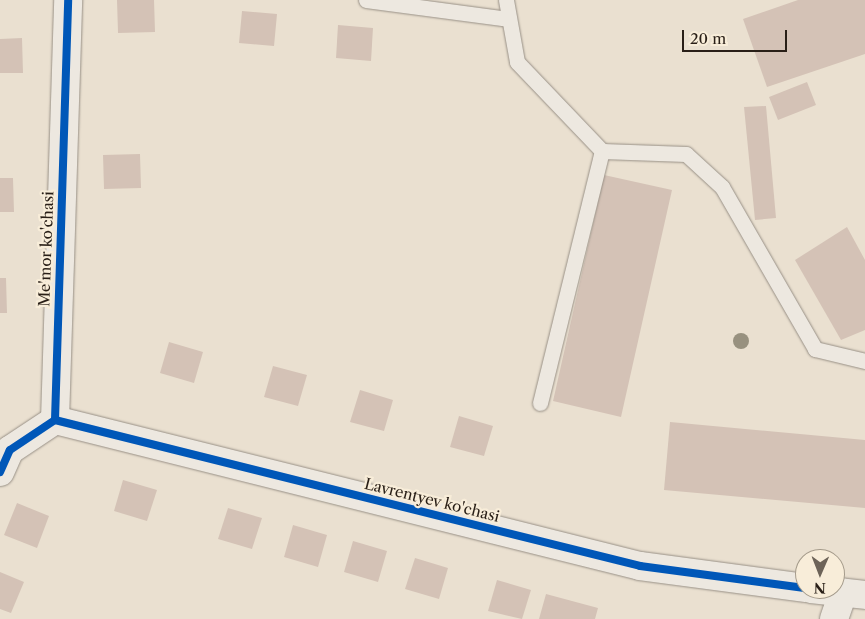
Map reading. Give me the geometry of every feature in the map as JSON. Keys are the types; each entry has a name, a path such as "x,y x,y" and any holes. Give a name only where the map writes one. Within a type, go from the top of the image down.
{"street":[{"name":"Me'mor ko'chasi","path":"55,420 68,0"},
{"path":"0,472 10,450 55,420"},
{"name":"Lavrentyev ko'chasi","path":"55,420 640,566 795,587"},
{"path":"834,619 854,594"}],"lane":[{"path":"366,0 508,19"},
{"path":"506,0 517,62 602,150 686,154 722,187 815,349 865,361"},
{"path":"540,403 602,150"}],"building":[{"path":"117,0 154,0 155,32 118,33"},
{"path":"798,0 865,0 865,54 767,87 743,19"},
{"path":"242,11 277,14 274,46 239,43"},
{"path":"338,25 373,28 371,61 336,58"},
{"path":"22,38 23,73 0,73 0,39"},
{"path":"807,82 816,105 778,120 769,97"},
{"path":"766,106 776,218 755,220 744,107"},
{"path":"140,154 141,188 104,189 103,155"},
{"path":"604,175 672,190 621,417 553,401"},
{"path":"0,178 13,178 14,212 0,212"},
{"path":"847,227 865,260 865,330 841,340 795,260"},
{"path":"0,278 6,278 7,313 0,313"},
{"path":"169,342 203,352 194,383 160,373"},
{"path":"273,366 307,375 298,406 264,397"},
{"path":"360,390 393,400 384,431 350,422"},
{"path":"459,416 493,426 484,456 450,447"},
{"path":"670,422 865,440 865,508 664,490"},
{"path":"123,480 157,490 147,521 114,511"},
{"path":"17,503 49,516 37,548 4,535"},
{"path":"228,508 262,518 252,549 218,539"},
{"path":"293,525 327,535 318,567 284,557"},
{"path":"353,541 387,551 378,582 344,572"},
{"path":"415,558 448,568 439,599 405,589"},
{"path":"0,572 24,582 11,613 0,609"},
{"path":"497,580 531,590 522,619 488,611"},
{"path":"546,594 598,608 595,619 539,619"}],"cycle path":[{"path":"0,472 10,450 55,420 68,0"},
{"path":"55,420 640,566 795,587"}]}
